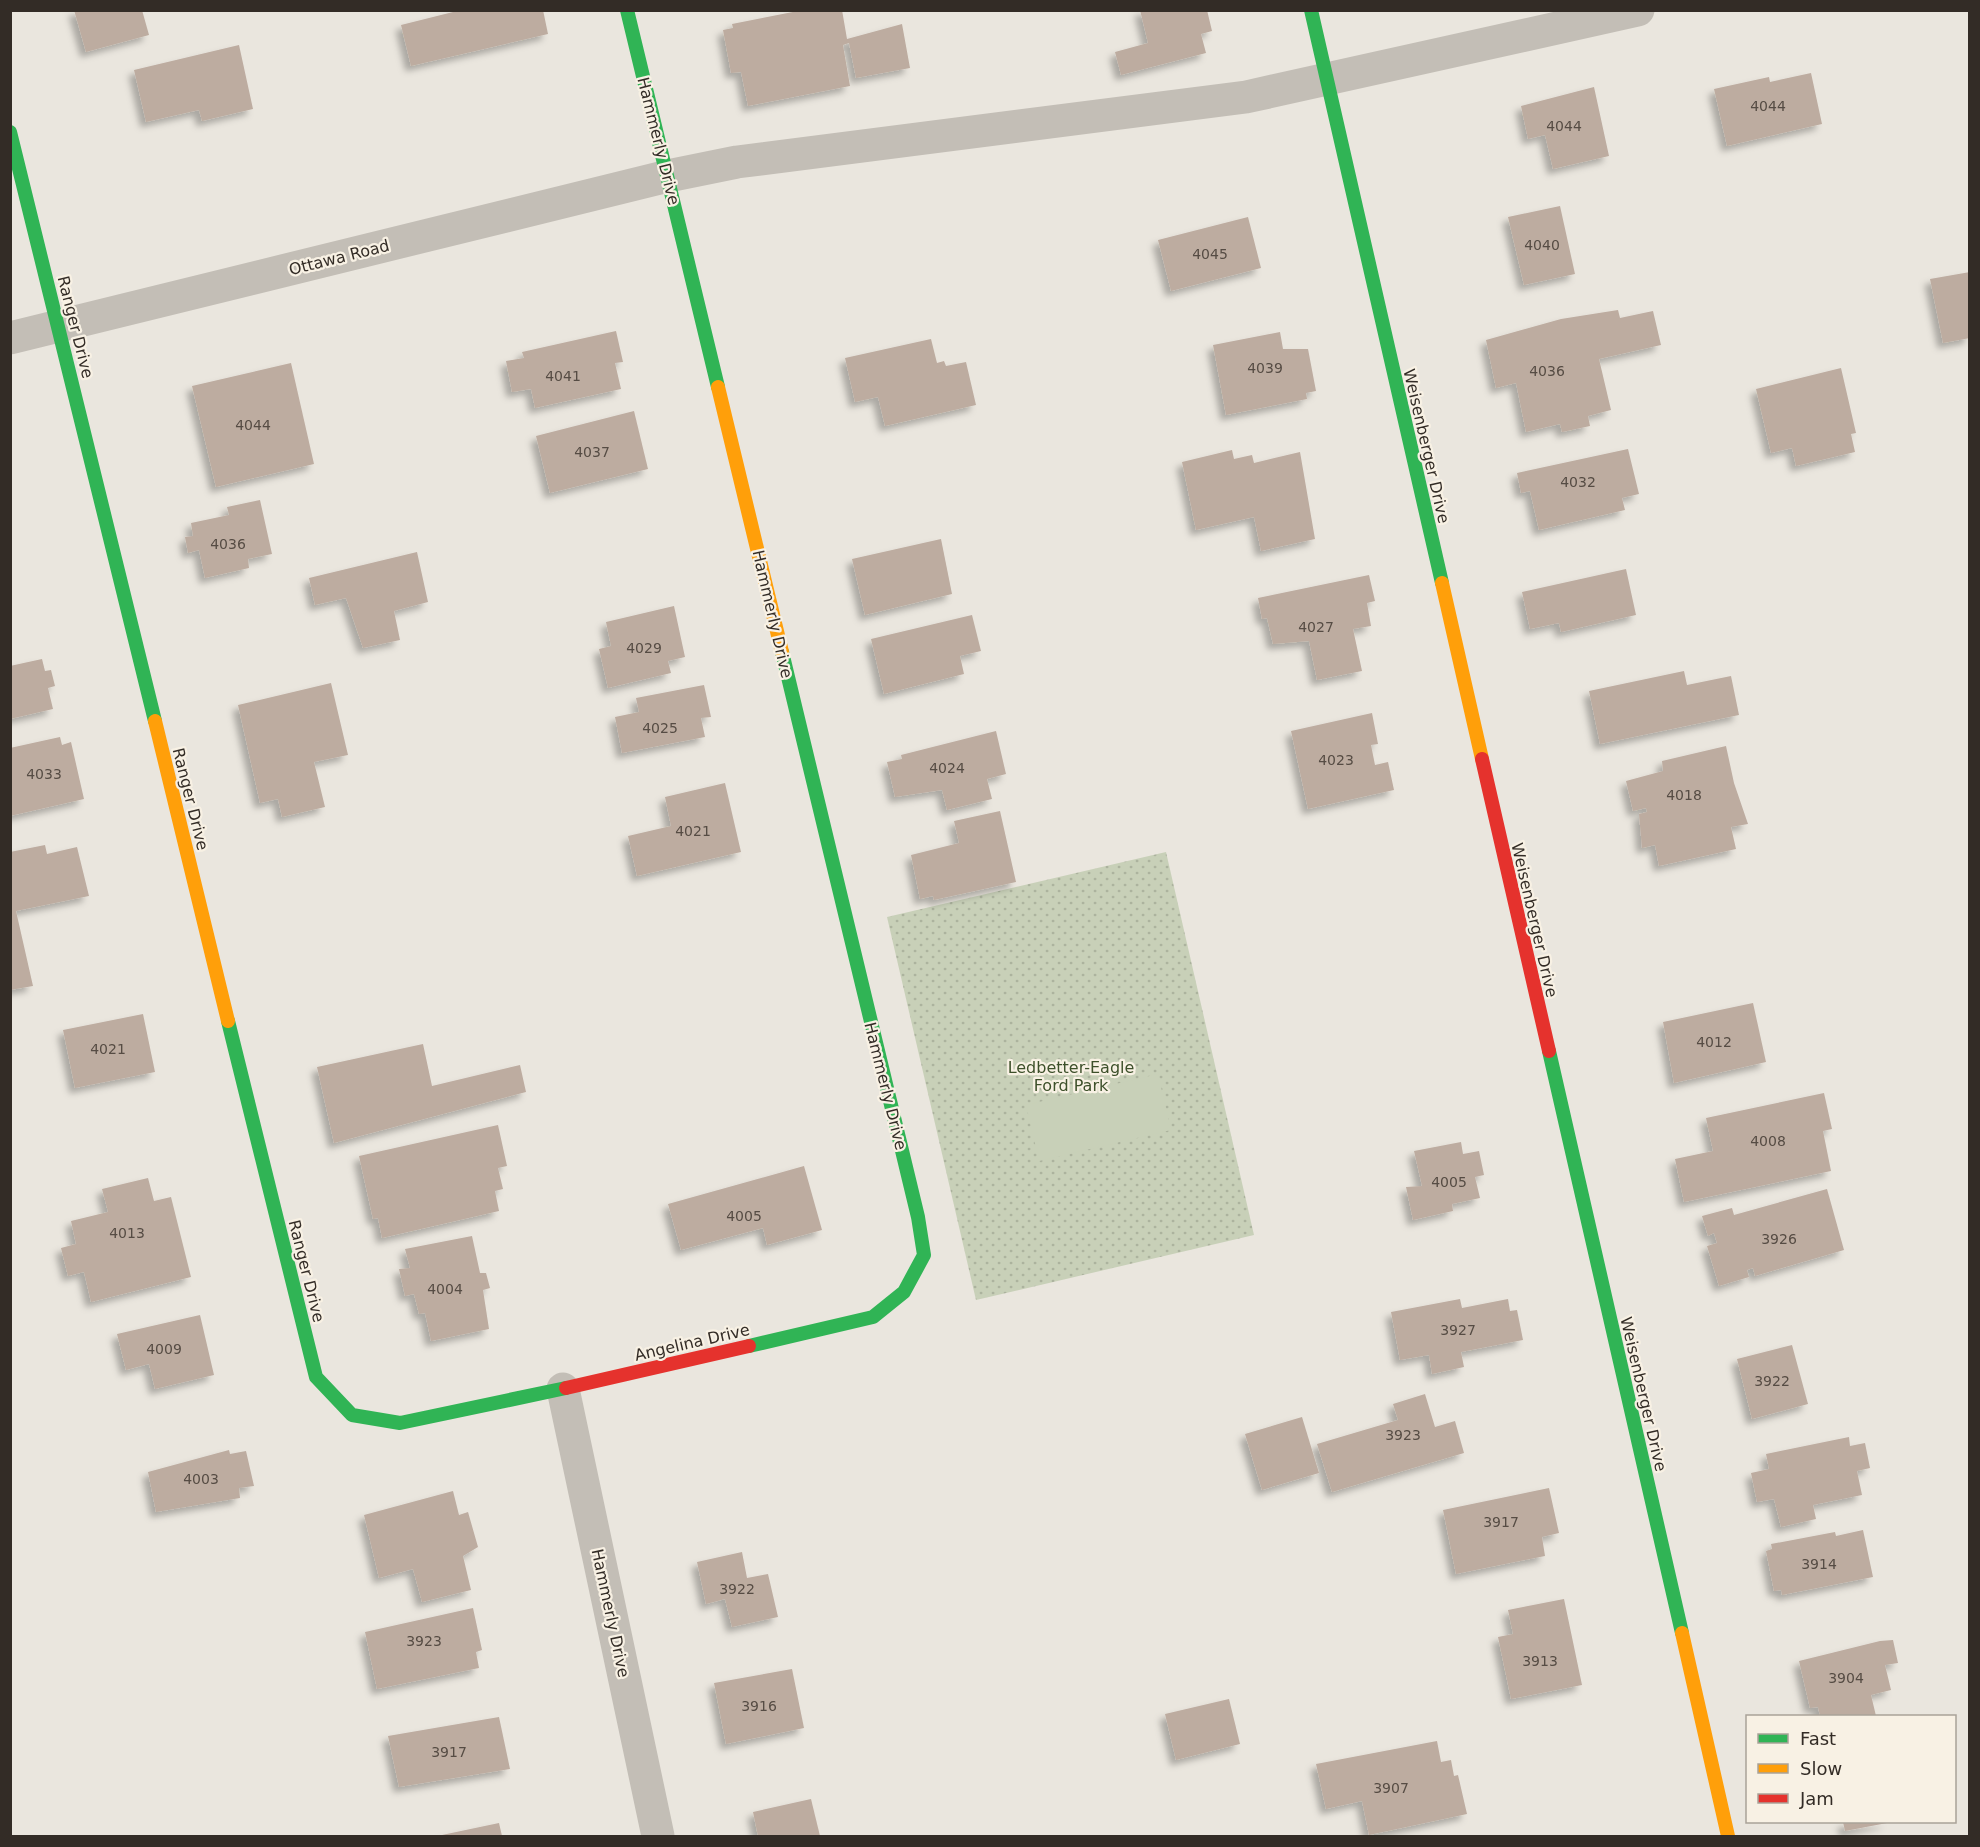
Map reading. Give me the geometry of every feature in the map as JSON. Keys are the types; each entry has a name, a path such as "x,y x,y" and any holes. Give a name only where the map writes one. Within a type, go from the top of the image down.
{"street":[{"name":"Hammerly Drive","path":"627,10 918,1217"},
{"name":"Weisenberger Drive","path":"1311,10 1728,1836"},
{"name":"Ottawa Road","path":"10,338 668,176 737,162 1246,98 1638,10"},
{"name":"Ranger Drive","path":"10,132 316,1377 352,1415 400,1424"},
{"name":"Angelina Drive","path":"400,1424 563,1389 873,1317 904,1292 924,1255 918,1217"},
{"name":"Hammerly Drive","path":"563,1389 658,1836"}],"green space":[{"name":"Ledbetter-Eagle Ford Park","path":"1166,852 1254,1235 976,1300 887,917"},
{"path":"1158,1074 1171,1130 1039,1161 1026,1105"}],"building":[{"path":"74,10 142,10 149,35 86,52"},
{"path":"461,10 543,10 548,34 411,66 401,25"},
{"path":"803,10 842,10 847,39 902,24 910,68 856,78 849,43 843,45 850,86 748,106 741,72 731,73 723,30 733,28 732,24"},
{"path":"1140,10 1207,10 1212,31 1201,34 1206,53 1121,75 1115,52 1148,43"},
{"path":"239,45 253,109 202,121 199,110 146,122 134,70"},
{"path":"1811,73 1822,124 1727,146 1714,89 1769,77 1770,82"},
{"path":"1594,87 1609,156 1553,169 1545,135 1528,139 1521,106"},
{"path":"1560,206 1575,274 1524,285 1508,217"},
{"path":"1248,217 1261,268 1171,291 1158,240"},
{"path":"1970,272 1970,338 1943,343 1930,279"},
{"path":"1618,310 1620,318 1653,311 1661,345 1599,359 1611,410 1588,416 1590,426 1562,432 1560,424 1526,432 1516,383 1496,388 1486,340 1561,319"},
{"path":"616,331 623,362 615,363 621,389 535,408 531,389 512,392 506,361 524,358 522,352"},
{"path":"1280,332 1283,349 1308,349 1316,391 1306,393 1307,399 1226,415 1213,345"},
{"path":"931,339 937,363 944,361 946,366 966,362 976,405 885,426 878,397 855,402 845,358"},
{"path":"291,363 314,464 216,487 192,386"},
{"path":"1841,368 1856,433 1851,434 1855,452 1796,466 1792,448 1771,453 1756,389"},
{"path":"634,411 648,469 550,493 536,436"},
{"path":"1628,449 1639,494 1622,498 1625,510 1539,530 1530,491 1521,493 1517,473"},
{"path":"1232,450 1234,459 1252,455 1254,463 1300,452 1315,539 1261,551 1254,517 1196,530 1182,462"},
{"path":"260,500 272,554 248,559 249,568 205,578 199,550 188,553 185,537 193,536 191,523 229,515 227,507"},
{"path":"941,539 952,594 865,615 852,559"},
{"path":"417,552 428,602 394,611 400,640 363,648 346,598 315,605 309,578"},
{"path":"1626,569 1636,615 1561,632 1559,623 1530,629 1522,592"},
{"path":"1369,575 1375,601 1367,603 1371,626 1353,629 1362,671 1317,680 1309,641 1273,644 1267,618 1262,619 1258,598"},
{"path":"674,606 685,657 668,661 671,673 608,688 599,649 611,646 606,622"},
{"path":"972,615 981,651 960,656 964,674 884,694 871,639"},
{"path":"42,659 45,671 51,670 55,686 48,688 53,709 10,719 10,666"},
{"path":"1684,671 1687,685 1731,676 1739,715 1600,744 1589,691"},
{"path":"331,683 348,755 314,762 325,807 282,817 278,799 260,803 238,705"},
{"path":"704,685 711,717 701,718 705,737 622,753 615,717 639,712 636,698"},
{"path":"1372,713 1378,744 1371,745 1375,765 1388,762 1394,790 1308,809 1291,731"},
{"path":"996,731 1006,774 987,779 992,799 947,810 942,790 895,797 887,762 902,759 901,755"},
{"path":"60,737 62,745 71,742 84,799 10,816 10,748"},
{"path":"1726,746 1734,783 1748,824 1731,827 1736,849 1659,866 1655,845 1642,848 1639,814 1647,812 1646,808 1633,811 1626,781 1663,771 1662,761"},
{"path":"725,783 741,852 637,876 628,836 671,826 665,797"},
{"path":"1000,811 1016,882 934,900 933,896 920,899 911,855 959,843 954,821"},
{"path":"45,845 47,854 77,847 89,896 16,911 33,986 10,990 10,852"},
{"path":"1753,1003 1766,1062 1674,1083 1663,1022"},
{"path":"143,1014 155,1072 75,1088 63,1030"},
{"path":"423,1044 432,1086 520,1065 526,1092 334,1143 317,1067"},
{"path":"1824,1093 1832,1129 1823,1131 1831,1171 1684,1202 1675,1159 1713,1151 1706,1118"},
{"path":"498,1125 507,1166 498,1168 503,1189 495,1191 499,1211 382,1238 378,1218 373,1219 359,1156"},
{"path":"1461,1142 1463,1154 1479,1151 1484,1175 1475,1177 1480,1198 1452,1204 1453,1211 1413,1220 1406,1187 1422,1186 1414,1151"},
{"path":"804,1166 822,1230 767,1245 763,1228 681,1250 668,1204"},
{"path":"148,1178 154,1201 171,1197 191,1277 91,1302 84,1272 68,1276 61,1248 76,1244 71,1221 108,1212 102,1189"},
{"path":"1827,1189 1844,1250 1755,1276 1753,1268 1747,1270 1749,1277 1719,1286 1707,1246 1717,1243 1714,1233 1708,1236 1702,1216 1732,1208 1734,1215"},
{"path":"472,1236 480,1273 486,1273 490,1288 483,1290 489,1329 431,1341 425,1313 419,1314 414,1294 405,1296 399,1269 410,1268 405,1249"},
{"path":"1460,1299 1462,1308 1508,1299 1510,1311 1517,1310 1523,1340 1461,1352 1464,1367 1432,1374 1429,1355 1400,1360 1391,1312"},
{"path":"200,1315 214,1375 155,1389 149,1364 126,1370 117,1334"},
{"path":"1792,1345 1808,1404 1752,1419 1737,1359"},
{"path":"1425,1394 1435,1427 1455,1421 1464,1453 1332,1492 1317,1444 1398,1420 1393,1404"},
{"path":"1302,1417 1319,1473 1262,1490 1245,1434"},
{"path":"1849,1437 1850,1446 1865,1443 1870,1468 1857,1471 1862,1495 1813,1505 1816,1519 1781,1527 1774,1499 1757,1502 1751,1473 1769,1469 1766,1454"},
{"path":"229,1450 230,1454 246,1451 254,1486 239,1488 240,1498 156,1512 148,1472"},
{"path":"1549,1488 1559,1533 1542,1537 1545,1556 1456,1574 1443,1510"},
{"path":"453,1491 459,1515 468,1512 478,1547 463,1556 471,1590 422,1602 413,1569 379,1578 364,1515"},
{"path":"1863,1530 1873,1577 1782,1595 1781,1590 1774,1591 1766,1551 1772,1549 1771,1544 1835,1532 1836,1536"},
{"path":"742,1552 747,1578 768,1574 778,1617 732,1627 725,1599 706,1604 697,1562"},
{"path":"1564,1599 1582,1685 1511,1699 1498,1637 1513,1634 1508,1610"},
{"path":"473,1608 482,1650 476,1652 479,1668 377,1689 365,1632"},
{"path":"1893,1640 1898,1663 1885,1665 1891,1690 1871,1695 1876,1715 1820,1715 1818,1707 1810,1708 1799,1661 1880,1641"},
{"path":"792,1669 804,1728 726,1744 714,1683"},
{"path":"1229,1699 1240,1744 1176,1760 1165,1714"},
{"path":"499,1717 510,1769 399,1787 388,1736"},
{"path":"1437,1741 1441,1762 1451,1760 1454,1776 1458,1775 1467,1814 1369,1835 1362,1801 1326,1809 1316,1764"},
{"path":"811,1799 820,1836 758,1836 753,1812"},
{"path":"499,1823 502,1836 442,1836 442,1835"},
{"path":"1843,1823 1887,1823 1845,1831"}],"traffic: fast":[{"path":"627,10 718,387"},
{"path":"1311,10 1442,583"},
{"path":"10,132 155,721"},
{"path":"749,1346 873,1317 904,1292 924,1255 918,1217 782,652"},
{"path":"228,1021 316,1377 352,1415 400,1423 566,1388"},
{"path":"1549,1051 1682,1633"}],"traffic: slow":[{"path":"718,387 782,652"},
{"path":"1442,583 1482,759"},
{"path":"155,721 228,1021"},
{"path":"1682,1633 1728,1836"}],"traffic: jam":[{"path":"1482,759 1549,1051"},
{"path":"566,1388 749,1346"}]}
